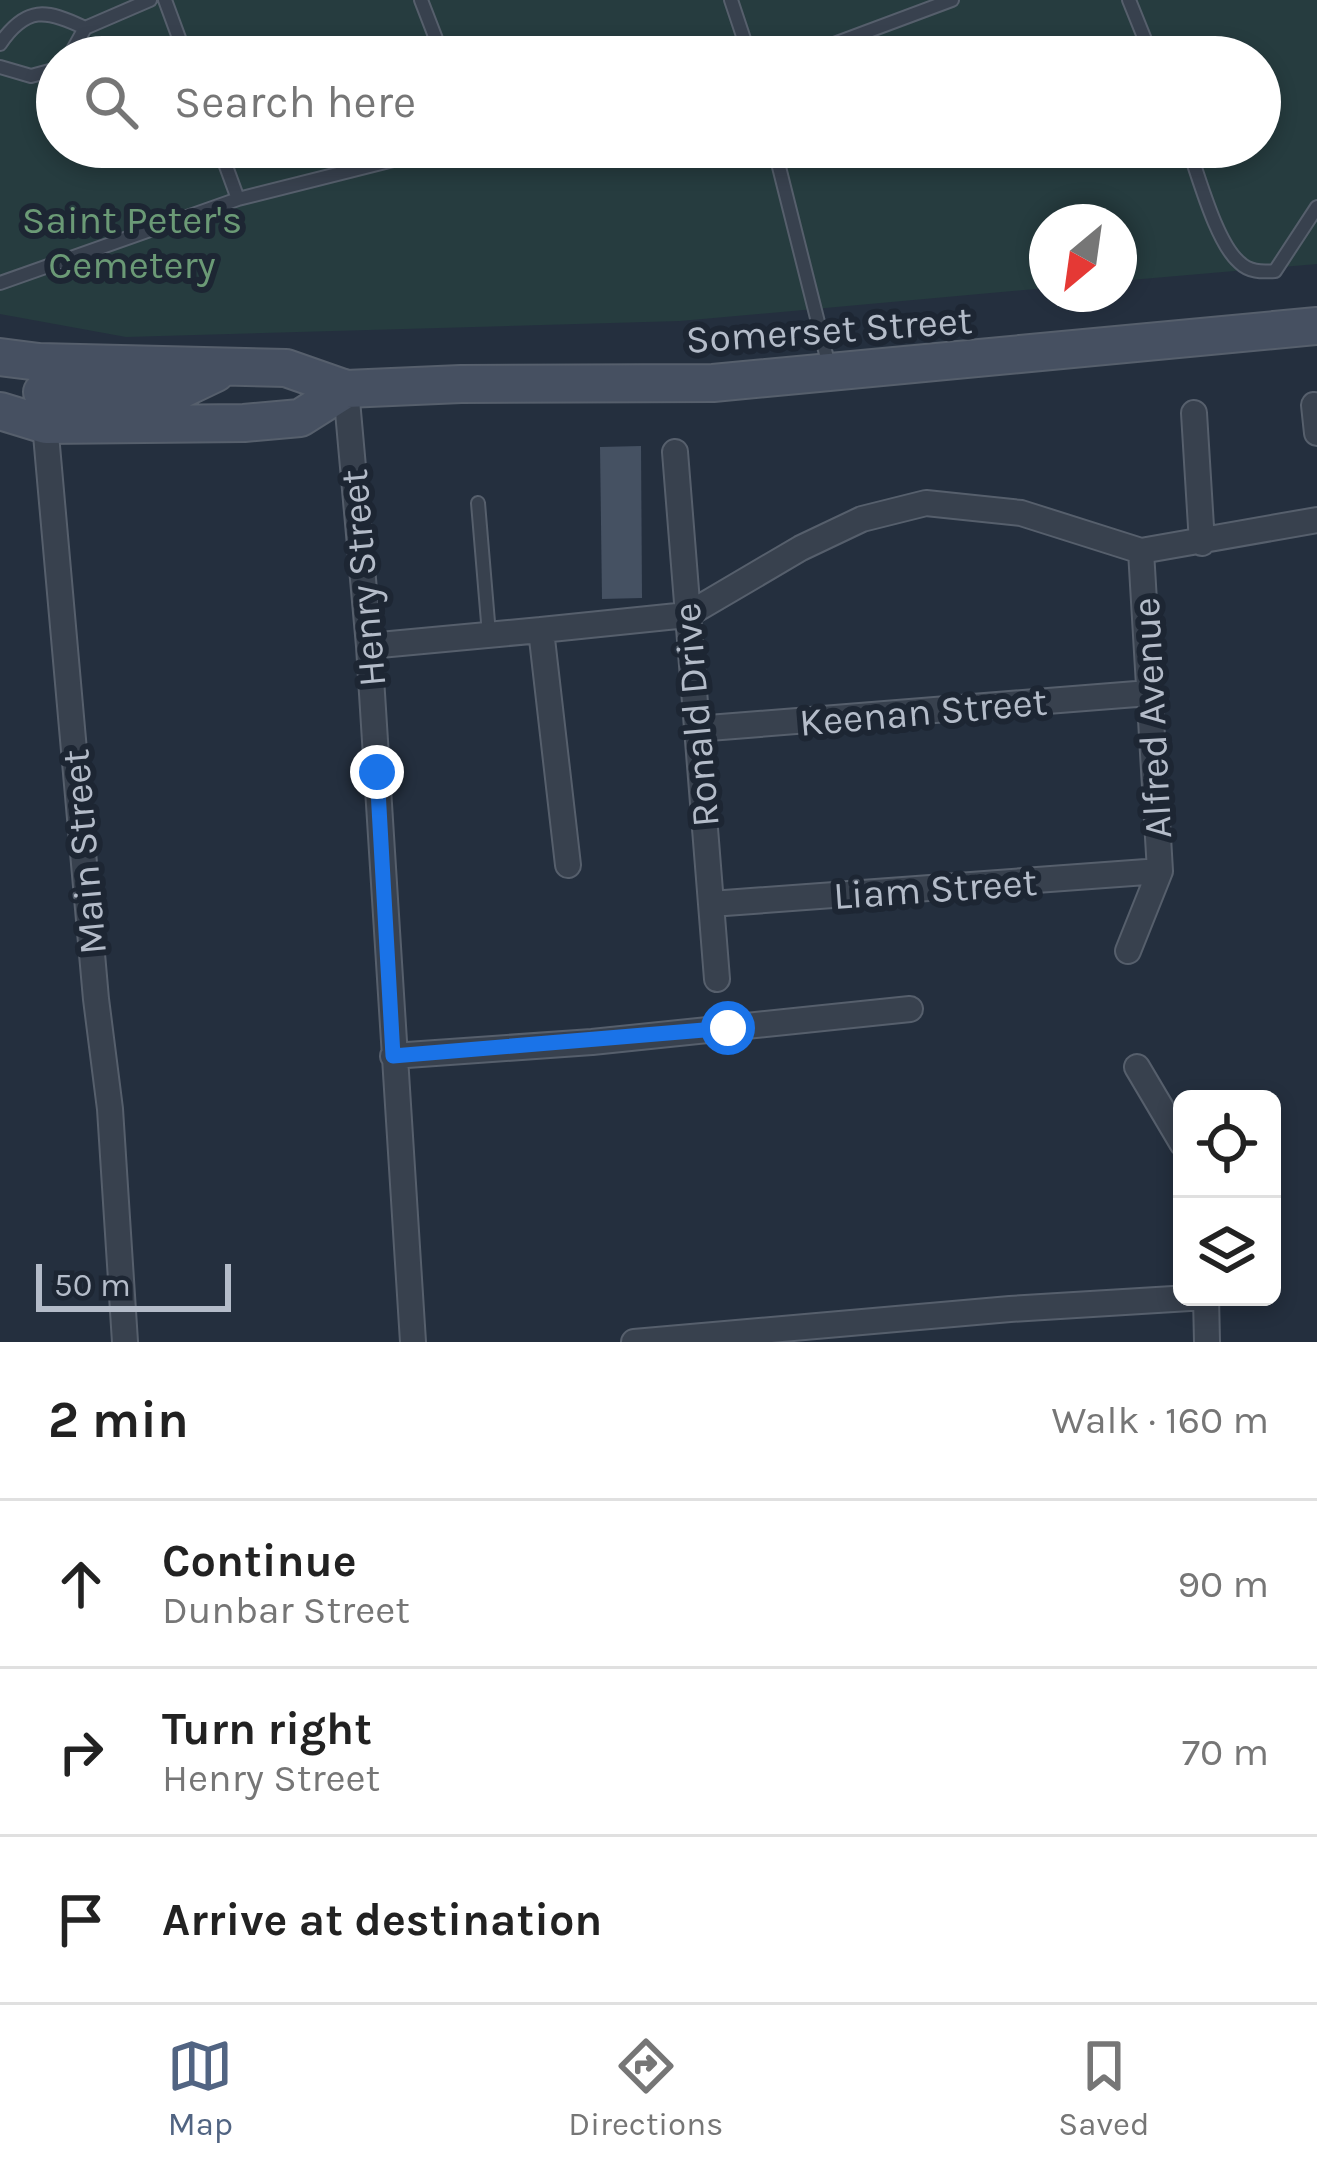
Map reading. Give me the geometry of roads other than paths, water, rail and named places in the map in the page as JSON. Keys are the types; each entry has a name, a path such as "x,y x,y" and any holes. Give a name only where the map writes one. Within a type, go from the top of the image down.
{"main road":[{"name":"Somerset Street","path":"42,393 224,369 286,368 346,389 713,383 1317,326"},
{"path":"0,356 42,393 0,411"},
{"name":"Somerset Street","path":"42,393 244,423 300,418 346,389"}],"street":[{"name":"Henry Street","path":"346,389 369,646 413,1342"},
{"name":"Somerset Street","path":"0,399 42,393"},
{"name":"Somerset Street","path":"0,435 42,393"},
{"name":"Main Street","path":"42,393 110,1109 125,1342"},
{"path":"1314,405 1317,433"},
{"path":"1194,413 1202,542"},
{"name":"Ronald Drive","path":"674,452 717,979"},
{"path":"369,646 687,615 821,538 862,519 926,503 1021,512 1142,551 1317,520"},
{"name":"Alfred Avenue","path":"1128,951 1160,871 1142,551"},
{"path":"541,630 568,865"},
{"name":"Keenan Street","path":"696,729 1150,693"},
{"name":"Liam Street","path":"711,904 1160,871"},
{"path":"393,1056 592,1042 910,1009"},
{"path":"1137,1067 1173,1128"},
{"path":"634,1342 1173,1299"},
{"path":"1206,1306 1207,1342"}],"lane":[{"path":"81,36 85,28 150,0"},
{"path":"166,0 179,36"},
{"path":"422,0 435,36"},
{"path":"730,0 743,36"},
{"path":"855,36 952,0"},
{"path":"1130,0 1144,36"},
{"path":"0,44 16,21 34,14 60,16 85,28"},
{"path":"0,67 36,76"},
{"path":"227,168 238,199"},
{"path":"0,283 238,199 361,168"},
{"path":"779,168 831,373"},
{"path":"1196,168 1228,249 1241,266 1258,273 1275,271 1317,207"},
{"path":"478,503 489,635"}],"park label":[{"name":"Saint Peter's Cemetery","path":"132,242"}]}
